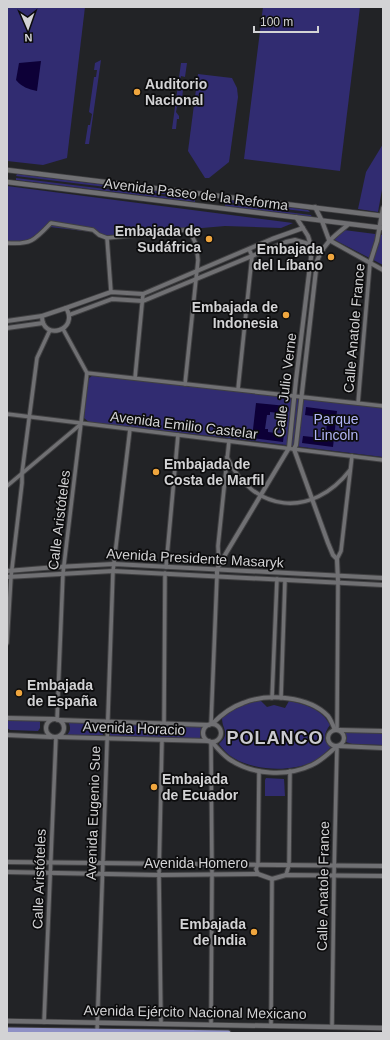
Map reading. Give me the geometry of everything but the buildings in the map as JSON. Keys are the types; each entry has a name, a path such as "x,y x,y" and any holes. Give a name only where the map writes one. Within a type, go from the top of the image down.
{"main road":[{"name":"Avenida Paseo de la Reforma","path":"7,170 382,216"},
{"name":"Avenida Paseo de la Reforma","path":"7,182 381,228"},
{"name":"Avenida Ejército Nacional Mexicano","path":"7,1021 383,1028"},
{"name":"Avenida Ejército Nacional Mexicano","path":"7,1030 228,1033"}],"street":[{"path":"315,208 322,221 329,240 383,270"},
{"name":"Calle Anatole France","path":"358,403 370,263 381,228 383,208"},
{"name":"Calle Julio Verne","path":"216,576 219,565 289,448 294,396 312,260 312,245 296,217"},
{"path":"7,243 24,244 36,239 51,223 92,230 107,238 184,230 191,234 196,244 197,272 185,384"},
{"name":"Calle Julio Verne","path":"294,449 296,446 304,381 317,261 329,240 349,224"},
{"path":"7,321 42,316 111,292 144,294 249,249 303,228"},
{"path":"107,238 111,292"},
{"path":"69,315 112,299 143,301 286,242 295,240 312,245"},
{"path":"238,389 252,256 249,249"},
{"path":"135,378 144,294"},
{"path":"42,316 43,323 50,330 57,331 63,329 68,322 69,315 66,308"},
{"path":"7,328 43,323"},
{"path":"63,329 87,373 383,406"},
{"path":"7,643 9,571 22,483 29,416 37,358 50,330"},
{"name":"Calle Aristóteles","path":"56,720 63,573 87,373"},
{"path":"296,380 299,383 304,381"},
{"name":"Avenida Emilio Castelar","path":"7,414 383,460"},
{"path":"7,486 81,424"},
{"name":"Avenida Eugenio Sue","path":"97,1032 113,570 130,429"},
{"path":"166,567 178,435"},
{"path":"219,565 218,546 229,441"},
{"path":"294,449 333,554 337,559"},
{"path":"227,456 232,467 248,487 272,500 287,503 300,503 313,499 331,490 350,470"},
{"path":"337,730 337,559 341,551 352,456"},
{"name":"Avenida Presidente Masaryk","path":"9,571 64,566 114,564 383,578"},
{"name":"Avenida Presidente Masaryk","path":"9,577 113,570 383,585"},
{"path":"164,723 165,573"},
{"path":"211,724 216,576"},
{"path":"272,698 277,579"},
{"path":"281,698 285,580"},
{"path":"261,698 272,698 304,702 315,707 328,716 337,730 342,732 345,736 344,743 337,746 321,760 312,765 302,769 275,773 259,771 239,765 221,753 210,741 205,738 205,728 227,711 242,703 261,698"},
{"name":"Avenida Horacio","path":"7,718 211,724"},
{"path":"56,720 64,725 64,731 61,736 55,737 48,733 47,727 48,724 56,720"},
{"path":"210,741 218,740 221,733 220,728 211,724"},
{"path":"383,731 337,730 331,732 328,738 331,745 383,748"},
{"name":"Avenida Horacio","path":"7,735 210,741"},
{"name":"Calle Aristóteles","path":"44,1022 55,737"},
{"path":"161,1024 160,864 162,740"},
{"path":"210,741 212,864 211,1025"},
{"name":"Calle Anatole France","path":"332,1027 337,746"},
{"path":"258,874 256,869 258,864 259,771"},
{"path":"286,875 289,865 290,771"},
{"name":"Avenida Homero","path":"7,862 383,866"},
{"name":"Avenida Homero","path":"7,872 160,875 258,874 272,879"},
{"path":"271,1026 272,879 286,875 383,876"}],"green space":[{"path":"7,7 85,7 67,158 43,165 7,161"},
{"path":"263,7 360,7 340,171 244,159"},
{"path":"101,60 89,144 85,144 88,125 90,125 92,114 89,112 94,77 96,77 97,70 94,70 95,63"},
{"path":"181,63 187,63 185,77 181,76 179,89 183,90 181,107 177,107 176,112 179,119 177,119 176,129 172,129"},
{"path":"198,74 232,78 237,88 238,97 229,162 209,178 205,178 188,151"},
{"path":"383,144 383,184 378,212 358,209 366,172"},
{"path":"17,174 196,196 196,198 16,176"},
{"path":"16,178 195,200 195,202 16,180"},
{"path":"7,186 293,223 281,228 225,226 99,237 92,232 50,227 24,244 7,243"},
{"path":"225,199 308,210 310,212 225,202"},
{"path":"225,204 311,215 312,217 225,206"},
{"path":"344,230 383,235 383,265 333,239"},
{"name":"Parque Lincoln","path":"93,375 383,408 383,457 90,423 84,418 88,379"},
{"path":"260,700 267,707 274,705 285,708 289,701 318,711 327,719 330,725 326,731 325,740 331,747 320,758 311,763 288,768 276,769 252,766 232,757 219,744 225,737 222,718 234,708"},
{"path":"7,718 38,719 40,722 40,728 38,731 10,730 7,728"},
{"path":"68,721 103,722 103,735 66,736 70,729"},
{"path":"110,724 201,727 200,740 109,737"},
{"path":"346,731 383,732 383,745 352,744 346,742"},
{"path":"266,778 284,779 285,796 265,796"}],"shaded area":[{"path":"41,61 37,91 25,87 16,80 19,63"},
{"path":"256,403 287,406 286,414 270,412 270,415 267,415 265,429 268,429 268,432 284,434 283,442 252,438"},
{"path":"306,407 337,411 333,447 302,443 303,436 322,438 323,436 326,436 327,421 325,418 305,415"}],"place":[{"name":"Auditorio Nacional","path":"137,92"},
{"name":"Embajada de Sudáfrica","path":"209,239"},
{"name":"Embajada del Líbano","path":"331,257"},
{"name":"Embajada de Indonesia","path":"286,315"},
{"name":"Embajada de Costa de Marfil","path":"156,472"},
{"name":"Embajada de España","path":"19,693"},
{"name":"Embajada de Ecuador","path":"154,787"},
{"name":"Embajada de India","path":"254,932"}],"district":[{"name":"POLANCO","path":"275,738"}]}
